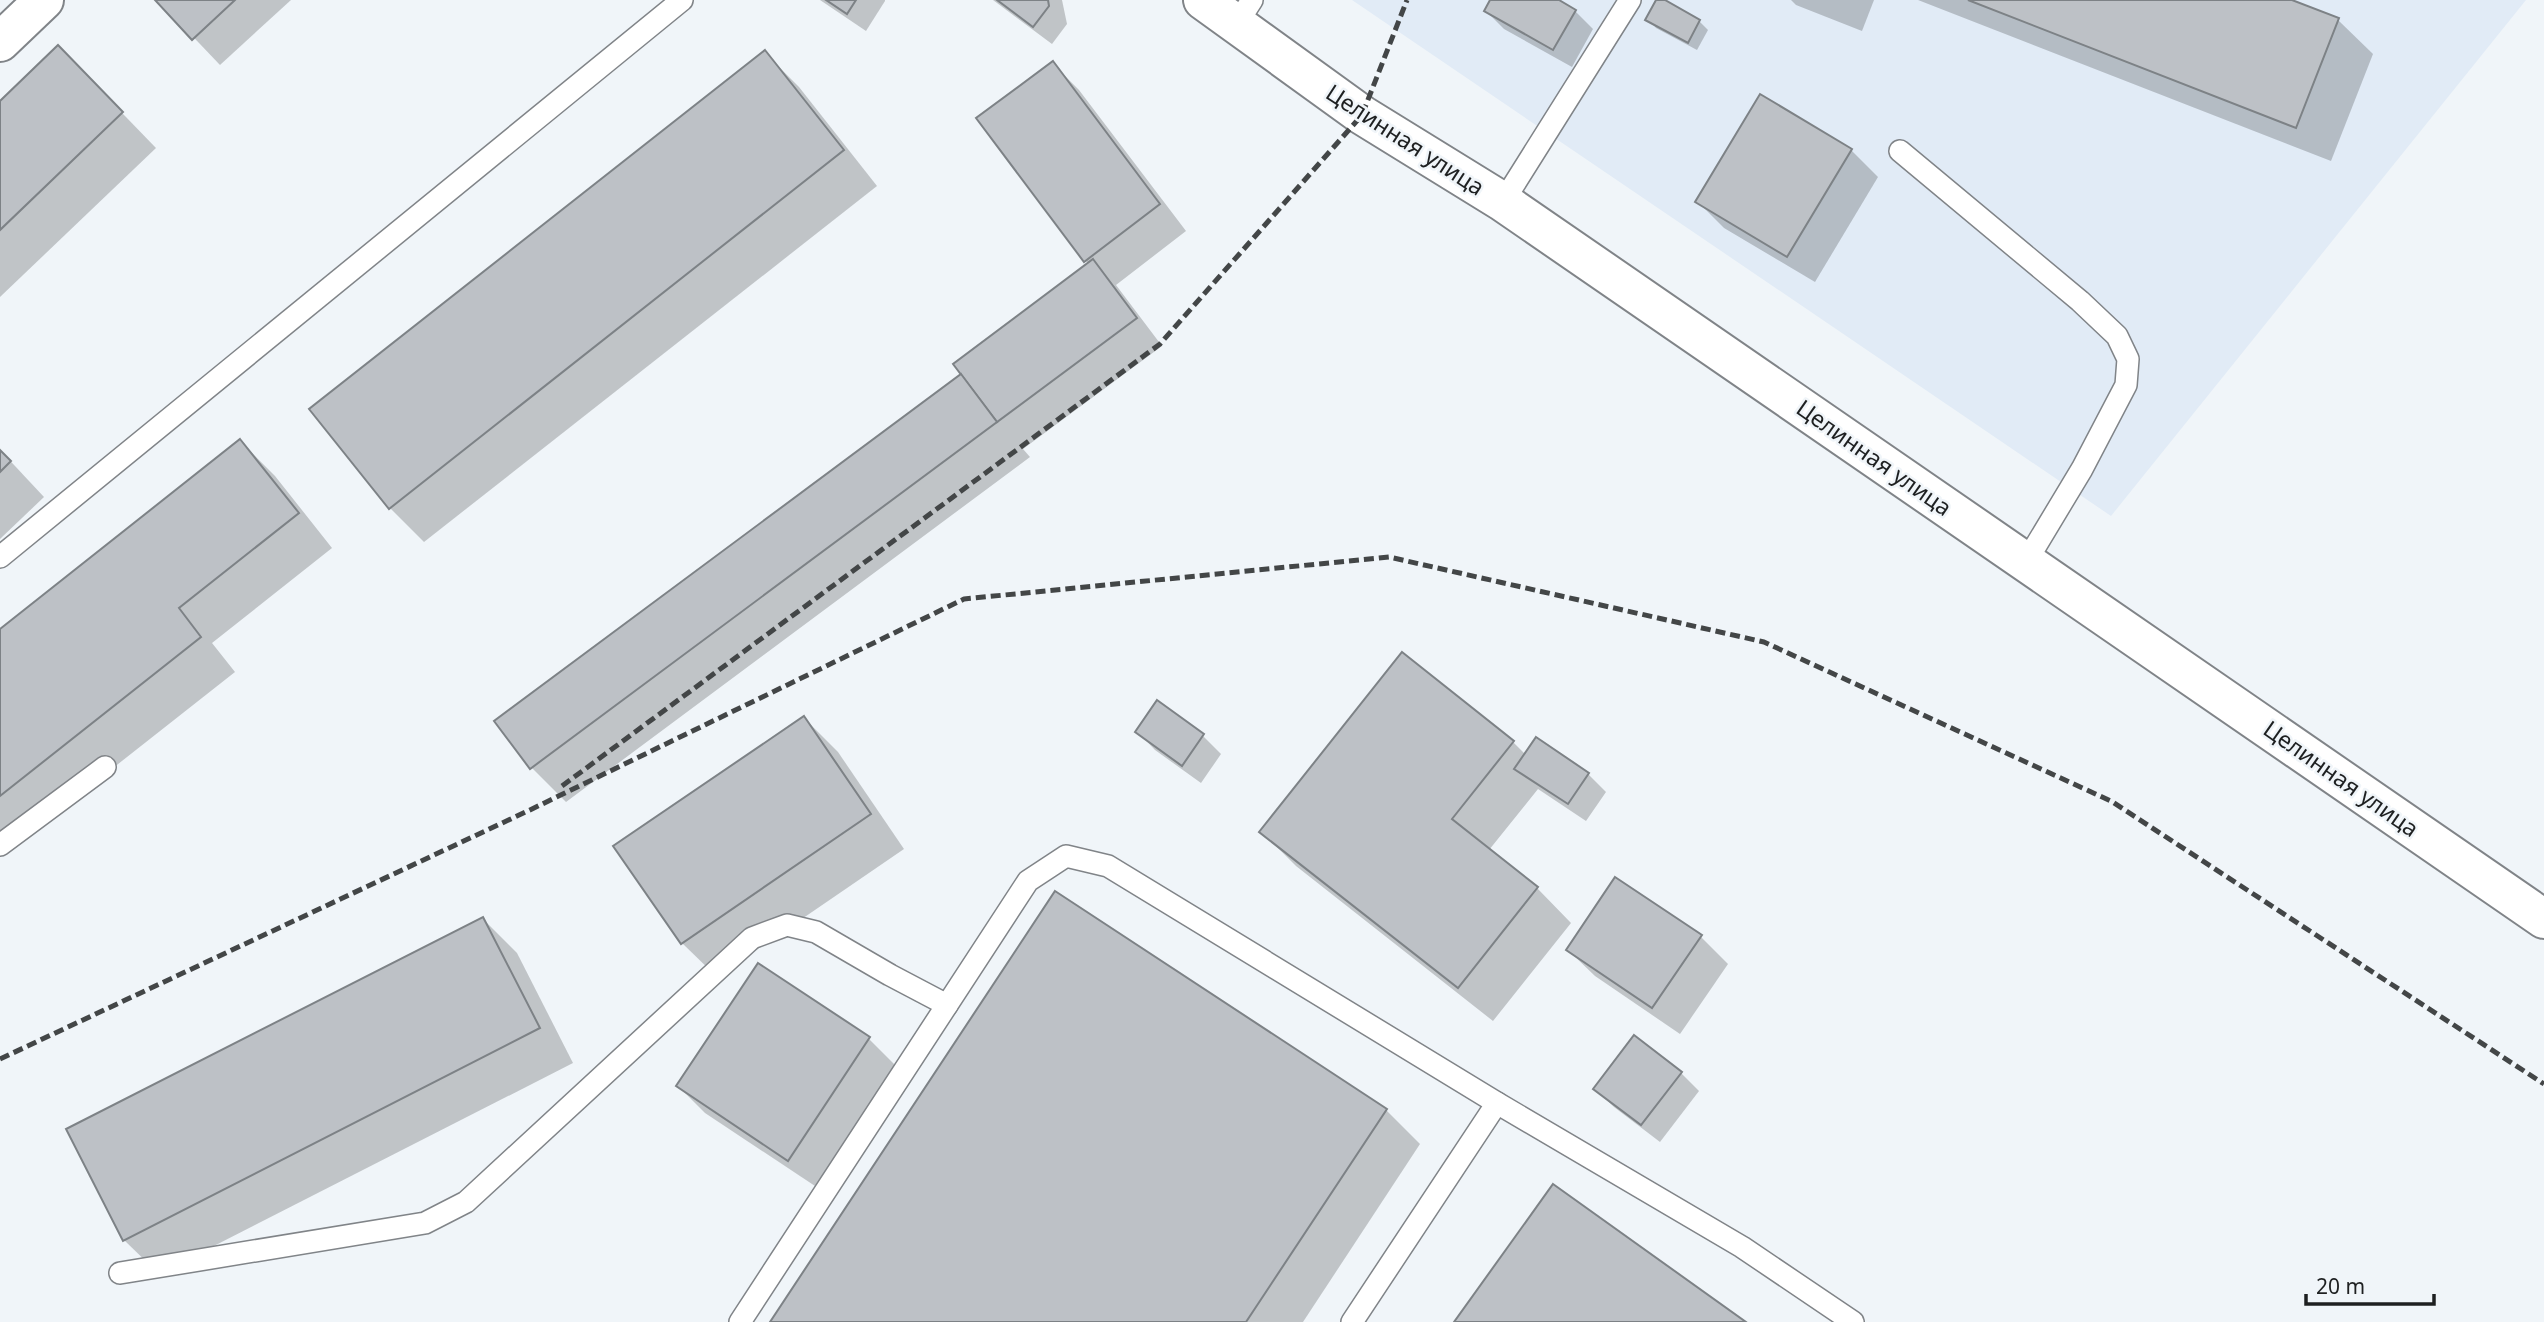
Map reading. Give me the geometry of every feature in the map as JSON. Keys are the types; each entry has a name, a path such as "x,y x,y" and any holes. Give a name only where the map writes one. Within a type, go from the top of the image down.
{"street":[{"path":"0,42 44,0"},
{"name":"Целинная улица","path":"1203,0 1244,13 1362,115 1503,202 2544,919"}],"lane":[{"path":"0,557 682,0"},
{"path":"1503,202 1630,0"},
{"path":"1900,151 2080,301 2117,336 2128,359 2126,385 2082,469 2026,562"},
{"path":"0,845 105,767"},
{"path":"740,1322 1028,881 1066,856 1108,866 1497,1103 1742,1247 1853,1322"},
{"path":"120,1273 425,1223 466,1202 752,938 787,925 816,932 947,1005"},
{"path":"1352,1322 1497,1103"}],"shaded area":[{"path":"1352,0 2526,0 2111,516"}],"building":[{"path":"155,0 235,0 192,40"},
{"path":"826,0 856,0 847,14"},
{"path":"997,0 1048,0 1049,6 1033,27"},
{"path":"1490,0 1559,0 1576,10 1553,50 1484,11"},
{"path":"1656,0 1665,0 1700,20 1688,43 1645,20"},
{"path":"1968,0 2292,0 2339,18 2296,128"},
{"path":"58,45 123,112 0,230 0,101"},
{"path":"765,50 844,150 389,509 309,409"},
{"path":"1053,61 1160,204 1084,262 976,118"},
{"path":"1760,94 1852,149 1787,257 1695,202"},
{"path":"1093,259 1137,318 997,422 953,364"},
{"path":"961,374 997,422 530,769 494,721"},
{"path":"240,439 299,513 179,608 201,637 0,796 0,629"},
{"path":"0,450 11,461 0,472"},
{"path":"1402,652 1514,741 1452,819 1538,887 1458,988 1259,832"},
{"path":"1157,700 1204,734 1182,766 1135,732"},
{"path":"804,716 871,814 681,944 613,846"},
{"path":"1536,737 1589,773 1568,804 1514,769"},
{"path":"1615,877 1702,935 1652,1008 1566,950"},
{"path":"1055,891 1387,1109 1246,1322 770,1322"},
{"path":"483,917 540,1028 123,1241 66,1129"},
{"path":"758,963 870,1037 788,1161 676,1086"},
{"path":"1634,1035 1682,1072 1641,1125 1593,1089"},
{"path":"1553,1184 1746,1322 1454,1322"}],"railway":[{"path":"562,786 1160,344 1362,115 1407,0"},
{"path":"0,1059 532,809 964,599 1389,557 1764,642 2111,801 2544,1084"}]}
